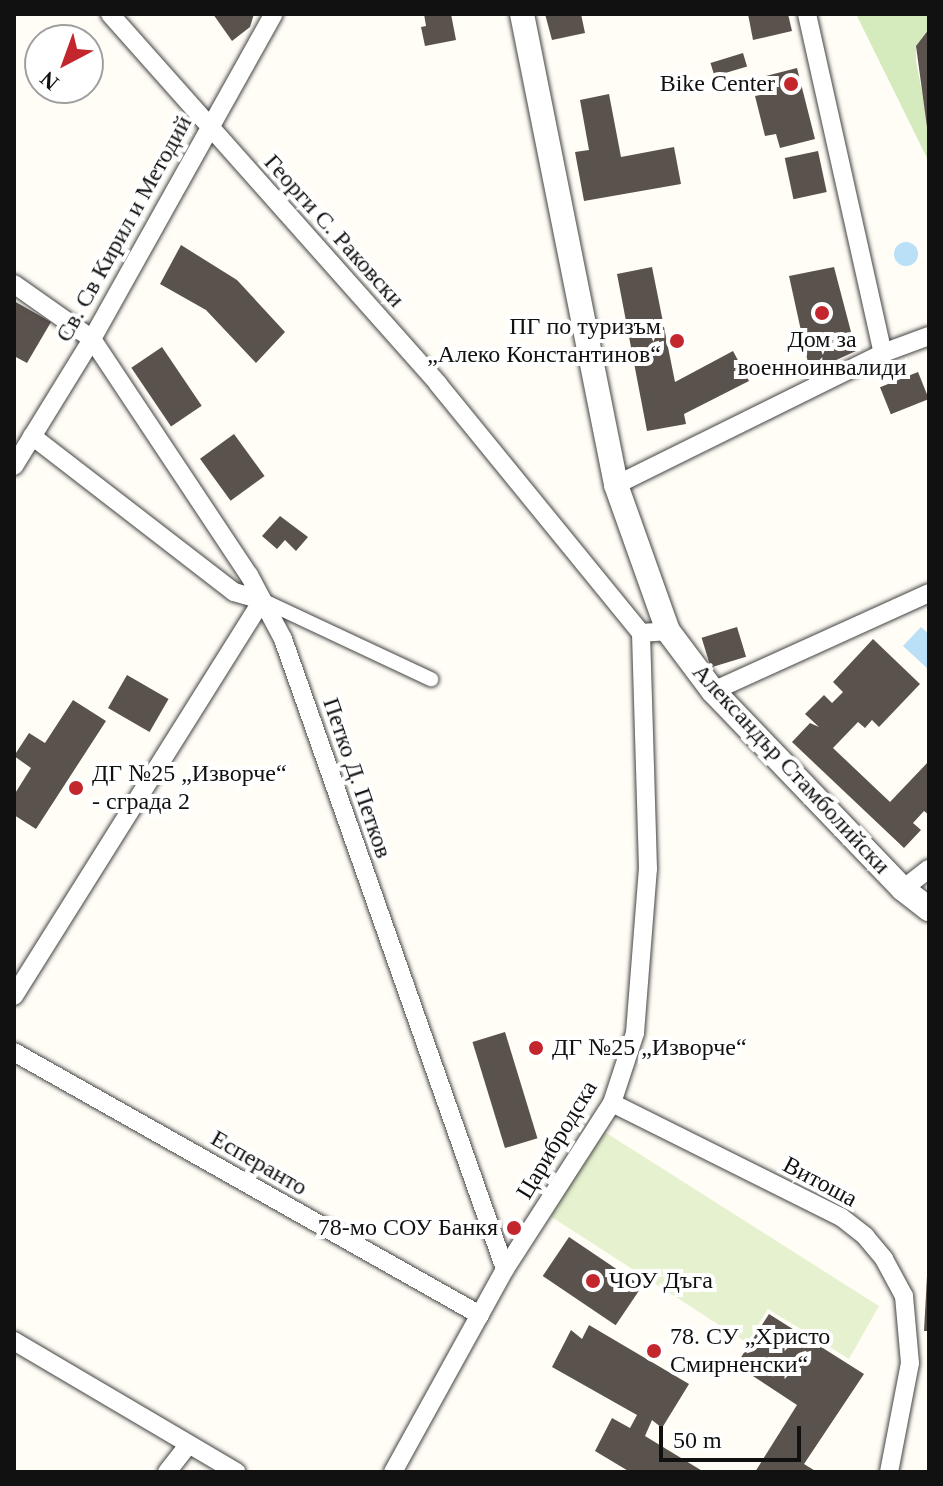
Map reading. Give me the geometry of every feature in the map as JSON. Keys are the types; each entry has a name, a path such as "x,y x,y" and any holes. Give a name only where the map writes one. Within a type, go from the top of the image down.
{"street":[{"name":"Георги С. Раковски","path":"110,14 438,384 641,633"},
{"name":"Александър Стамболийски","path":"522,14 616,485 668,631 713,691 903,889 929,909"},
{"path":"807,14 883,353"},
{"name":"Св. Св Кирил и Методий","path":"14,466 92,339 272,15"},
{"path":"14,284 92,339"},
{"name":"Петко Д. Петков","path":"92,339 249,575 283,639 505,1269"},
{"path":"616,485 883,353 928,339"},
{"path":"32,436 234,592 262,600 431,679"},
{"path":"713,691 929,593"},
{"path":"14,996 262,600"},
{"path":"641,633 668,631"},
{"name":"Царибродска","path":"393,1472 505,1269 612,1103 635,1033 648,869 641,633"},
{"path":"903,889 929,869"},
{"name":"Есперанто","path":"14,1052 480,1315"},
{"name":"Витоша","path":"612,1103 841,1217 884,1259 904,1296 910,1363 889,1472"},
{"path":"14,1341 236,1472"},
{"path":"167,1472 188,1445"}],"green space":[{"path":"856,14 929,14 929,29 916,46 916,61 929,130 929,162"},
{"path":"600,1129 879,1306 849,1359 768,1309 747,1343 550,1216"}],"water":[{"path":"906,242 914,246 918,254 914,262 906,266 898,262 894,254 898,246"},
{"path":"921,627 929,634 929,670 903,646"}],"building":[{"path":"213,14 254,14 250,27 232,41"},
{"path":"424,14 451,14 456,40 425,46 421,27 426,26"},
{"path":"545,14 581,14 585,33 552,40"},
{"path":"748,14 788,14 792,31 753,40"},
{"path":"929,29 929,127 927,127 916,46"},
{"path":"743,53 747,66 715,76 710,63"},
{"path":"797,68 815,139 780,148 776,134 765,136 755,96 766,94 762,77"},
{"path":"609,94 621,157 674,147 681,184 584,201 575,152 589,150 580,100"},
{"path":"818,151 827,192 793,199 785,158"},
{"path":"181,245 237,280 285,332 256,363 206,310 160,284"},
{"path":"652,267 675,382 733,351 749,381 684,414 686,424 647,431 617,274"},
{"name":"Дом за военноинвалиди","path":"834,267 856,351 810,372 789,276"},
{"path":"14,301 51,322 27,363 14,356"},
{"path":"162,347 202,406 171,427 131,368"},
{"path":"918,372 929,399 891,414 880,387"},
{"path":"234,434 265,476 231,501 200,459"},
{"path":"280,516 308,537 296,551 285,540 277,549 262,536"},
{"path":"737,627 746,657 711,667 702,638"},
{"path":"873,639 920,684 879,727 872,720 865,728 858,722 833,748 890,802 929,761 929,815 924,811 913,823 921,830 904,848 792,742 810,723 819,727 805,714 824,695 832,703 843,692 833,682"},
{"path":"127,675 169,699 150,732 108,708"},
{"path":"73,700 106,721 36,829 14,815 14,795 31,768 14,756 29,733 45,743"},
{"path":"505,1032 537,1138 505,1148 472,1042"},
{"name":"ЧОУ Дъга","path":"569,1237 642,1286 616,1325 543,1276"},
{"path":"927,1276 929,1331 924,1331"},
{"path":"769,1314 864,1374 804,1464 817,1472 755,1472 797,1405 736,1365"},
{"path":"589,1325 689,1384 662,1428 652,1420 645,1436 704,1472 630,1472 595,1451 612,1418 630,1428 637,1415 552,1367 571,1330 582,1339"}],"place":[{"name":"Bike Center","path":"791,84"},
{"name":"Дом за военноинвалиди","path":"822,313"},
{"name":"ПГ по туризъм „Алеко Константинов“","path":"677,341"},
{"name":"ДГ №25 „Изворче“ - сграда 2","path":"76,788"},
{"name":"ДГ №25 „Изворче“","path":"536,1048"},
{"name":"78-мо СОУ Банкя","path":"514,1228"},
{"name":"ЧОУ Дъга","path":"593,1281"},
{"name":"78. СУ „Христо Смирненски“","path":"654,1351"}]}
